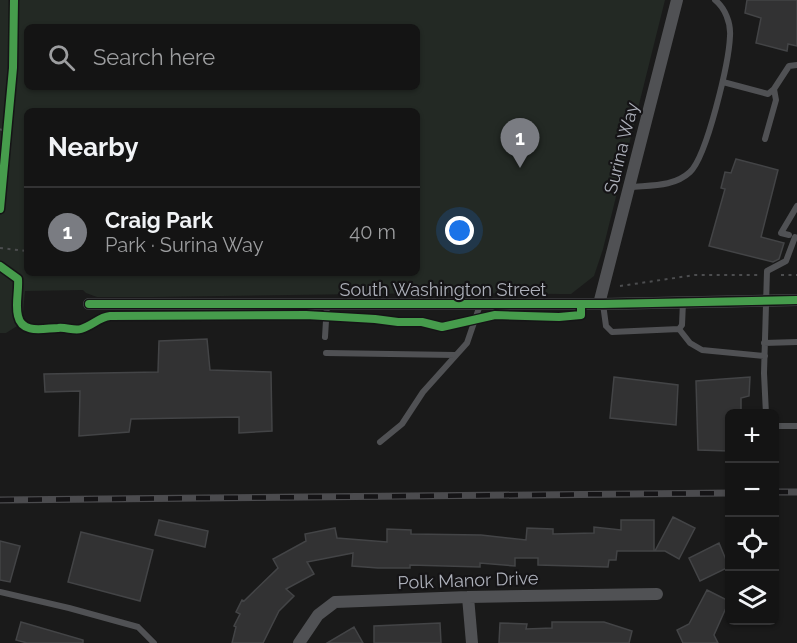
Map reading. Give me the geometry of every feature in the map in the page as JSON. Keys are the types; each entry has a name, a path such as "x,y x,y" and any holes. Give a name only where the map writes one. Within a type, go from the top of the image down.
{"street":[{"name":"Surina Way","path":"601,304 677,0"},
{"name":"South Washington Street","path":"89,304 601,304 797,300"},
{"name":"Polk Manor Drive","path":"299,643 318,615 335,602 657,594"},
{"path":"468,597 472,643"}],"lane":[{"path":"629,188 673,183 690,173 700,160 723,82 730,34 724,8 715,0"},
{"path":"723,82 768,94 774,89 789,66 797,65"},
{"path":"765,140 776,100 774,89"},
{"path":"766,409 764,343 767,271 786,261 792,236 781,233 797,206"},
{"path":"679,329 682,325 683,302"},
{"path":"326,337 327,304"},
{"path":"380,442 402,424 423,392 466,343 480,304"},
{"path":"601,304 606,326 612,332 679,329"},
{"path":"679,329 690,343 702,350 765,356"},
{"path":"764,343 797,342"},
{"path":"326,353 455,355"},
{"path":"779,426 797,426"},
{"path":"0,592 138,627 154,643"}],"path":[{"path":"6,144 4,131 8,122"},
{"path":"0,248 24,251"},
{"path":"620,286 695,275 797,275"}],"shaded area":[{"path":"0,0 665,0 603,249 594,276 571,294 437,293 97,297 83,290 25,291 22,323 6,333 0,333"}],"building":[{"path":"747,0 797,0 797,46 788,44 787,51 756,43 761,18 745,13"},
{"path":"736,159 778,170 761,237 784,243 779,259 773,262 709,246 725,189 721,188 725,172 731,173"},
{"path":"207,339 210,370 271,372 272,431 239,433 239,417 131,419 129,432 79,436 80,391 45,392 44,374 158,372 159,341"},
{"path":"614,377 678,385 676,425 610,418"},
{"path":"750,377 749,396 741,398 741,409 725,409 725,451 698,450 696,381"},
{"path":"673,517 695,528 679,559 665,551 655,551"},
{"path":"159,520 208,531 205,547 155,535"},
{"path":"621,520 654,520 654,551 617,551 616,560 609,560 608,567 538,565 538,558 515,558 515,566 480,563 480,567 410,565 410,568 378,568 352,566 353,553 307,562 314,574 286,589 294,596 279,611 263,643 232,643 236,627 234,626 240,614 236,612 242,600 244,601 278,568 273,559 306,541 305,534 335,528 337,538 387,542 387,529 411,530 411,534 481,535 526,540 527,528 553,529 553,534 594,533 594,527 621,530"},
{"path":"81,532 153,550 140,601 68,582"},
{"path":"0,541 20,546 10,582 0,580"},
{"path":"719,543 725,557 725,569 700,581 689,558"},
{"path":"707,590 725,599 725,610 714,635 718,643 683,643 677,630 689,624"},
{"path":"21,622 83,640 83,643 27,643 16,640"},
{"path":"552,622 604,622 632,631 629,643 499,643 500,623 527,624 526,629 552,628"},
{"path":"440,623 441,643 374,643 374,626"},
{"path":"354,627 363,643 327,643"}],"railway":[{"path":"779,492 797,492"},
{"path":"0,500 725,493"}],"cycle path":[{"path":"0,209 13,68 14,0"},
{"path":"0,266 18,279 17,307 20,322 24,326 35,329 85,328 110,316 306,315 422,322 442,327 495,315 559,317 581,315 581,304"},
{"path":"89,304 603,304 797,300"}],"place":[{"name":"Craig Park","path":"520,168"}]}
